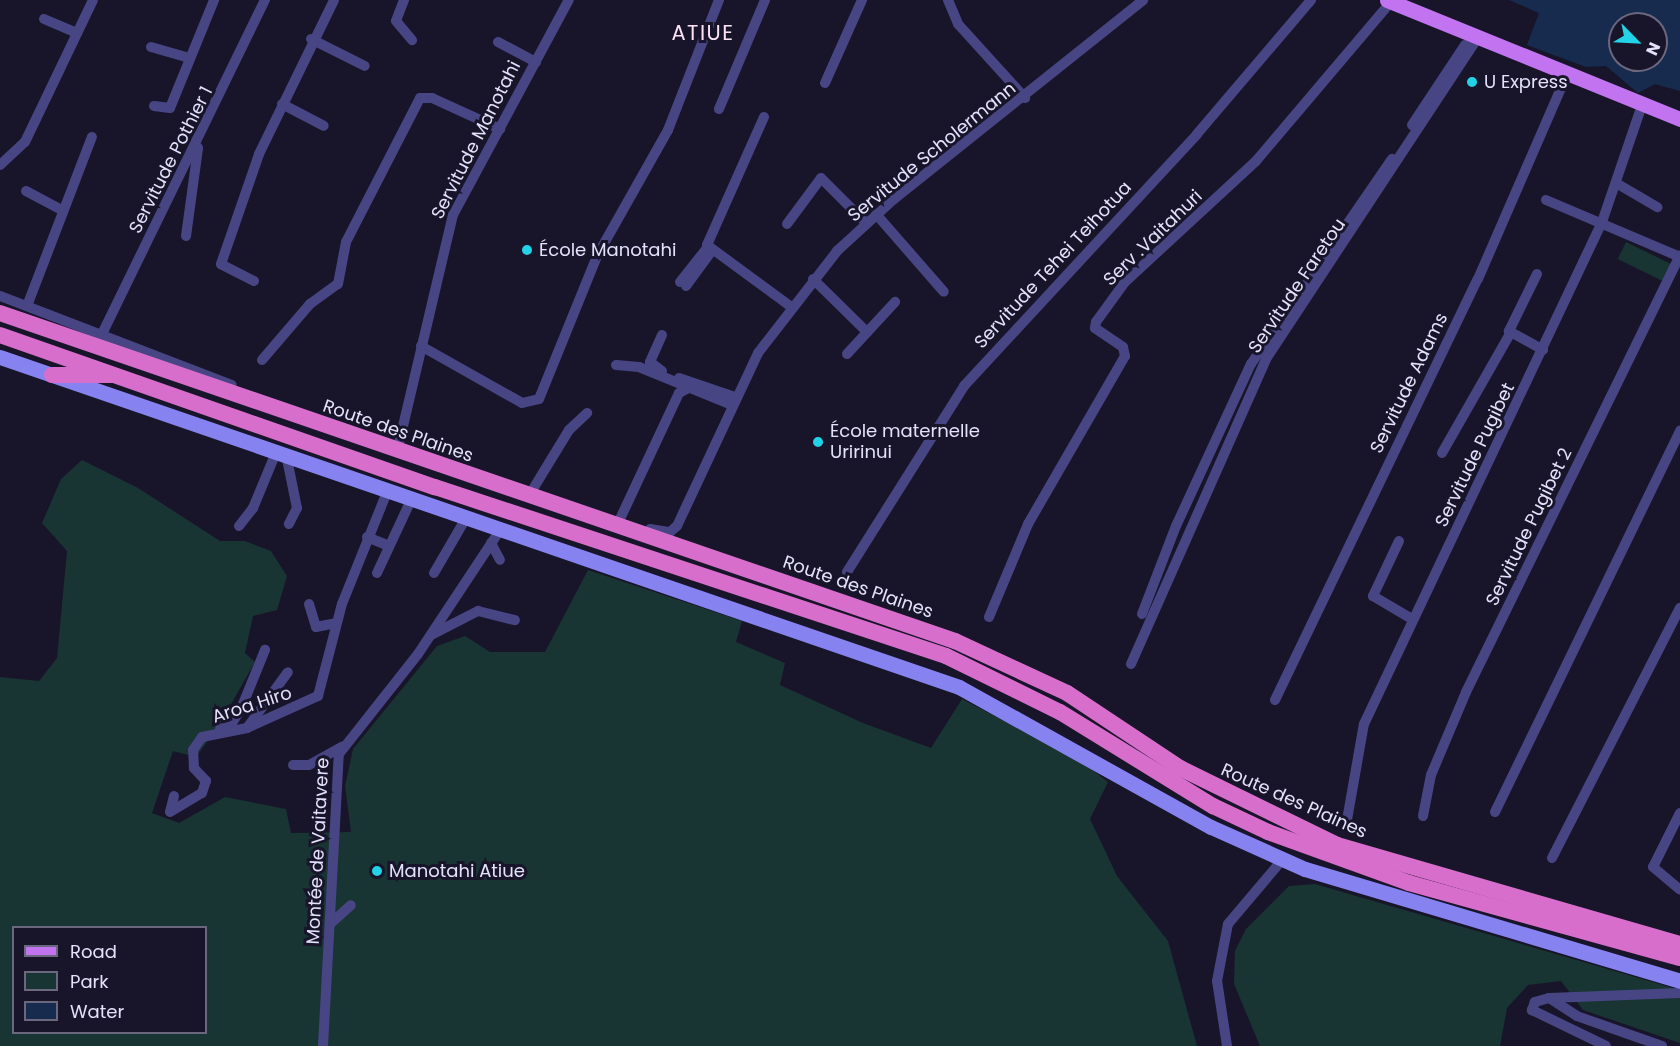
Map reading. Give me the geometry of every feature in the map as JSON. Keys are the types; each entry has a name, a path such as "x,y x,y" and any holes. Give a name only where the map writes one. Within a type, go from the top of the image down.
{"highway":[{"name":"Route des Plaines","path":"0,313 955,641 1067,693 1180,768 1337,845 1680,944"},
{"name":"Route des Plaines","path":"0,335 118,374 435,487 946,656 1060,712 1213,806 1325,855 1680,958"},
{"path":"52,375 118,374"}],"main road":[{"path":"1389,1 1566,77 1680,119"},
{"path":"0,357 281,457 959,687 1198,820 1282,860 1680,981"}],"street":[{"path":"0,165 25,142 93,0"},
{"path":"154,106 170,108 214,0"},
{"name":"Servitude Pothier 1","path":"102,334 265,0"},
{"path":"254,281 221,264 282,104 311,39 334,0"},
{"path":"404,0 396,21 412,40"},
{"name":"Servitude Manotahi","path":"399,443 420,346 453,215 569,0"},
{"path":"420,346 522,403 539,399 597,256 668,130 719,0"},
{"path":"719,110 765,0"},
{"path":"825,83 862,0"},
{"path":"948,0 958,24 1025,98"},
{"name":"Servitude Scholermann","path":"620,519 670,532 683,512 734,401 790,306 813,279 876,214 1025,98 1143,0"},
{"name":"Servitude Tehei Teihotua","path":"847,572 964,386 1197,134 1311,0"},
{"name":"Serv .Vaitahuri","path":"989,617 1028,524 1125,356 1123,347 1095,328 1096,322 1125,282 1256,161 1389,1"},
{"path":"44,19 77,33"},
{"path":"311,39 365,66"},
{"name":"Servitude Faretou","path":"1142,614 1176,526 1251,364 1473,39"},
{"name":"Servitude Faretou","path":"1131,664 1266,359 1473,39"},
{"path":"498,42 536,62"},
{"path":"152,47 189,58"},
{"name":"Servitude Adams","path":"1275,700 1478,279 1566,77"},
{"path":"262,360 310,304 338,284 346,242 420,98 432,98 500,129"},
{"path":"282,104 324,126"},
{"name":"Servitude Pugibet","path":"1347,820 1357,744 1412,619 1543,350 1602,222 1642,105"},
{"path":"683,284 709,250 741,159 764,117"},
{"path":"27,306 60,209 92,137"},
{"path":"186,236 198,141"},
{"path":"787,224 821,178 866,223"},
{"path":"1616,183 1657,207"},
{"path":"26,191 60,209"},
{"path":"1545,200 1680,256"},
{"path":"876,214 944,292"},
{"path":"709,250 790,306"},
{"name":"Servitude Pugibet 2","path":"1423,816 1431,775 1466,692 1680,256"},
{"path":"1442,453 1510,334 1537,274"},
{"path":"813,279 867,332"},
{"path":"0,297 399,443 620,519 679,393 687,389"},
{"path":"847,354 895,302"},
{"path":"1510,334 1543,350"},
{"path":"662,335 651,364 734,401"},
{"path":"616,366 639,367 687,389 734,401"},
{"path":"533,489 569,430 587,413"},
{"path":"1495,812 1680,431"},
{"path":"281,457 297,508 289,524"},
{"path":"239,526 253,508 281,457"},
{"name":"Aroa Hiro","path":"192,750 202,737 248,728 318,696 336,623 367,537 387,492"},
{"path":"377,573 411,500"},
{"path":"434,573 466,518"},
{"name":"Montée de Vaitavere","path":"323,1046 342,747 431,635 500,530"},
{"path":"367,537 388,546"},
{"path":"1399,541 1373,596 1412,619"},
{"path":"491,543 500,560"},
{"path":"309,604 316,627 336,623"},
{"path":"1552,858 1680,608"},
{"path":"431,635 478,611 515,620"},
{"path":"174,796 170,812 202,793 206,781 194,768 192,750 195,737 230,726 253,688 265,650"},
{"path":"248,728 288,672"},
{"path":"293,765 309,765 342,747"},
{"path":"1680,813 1653,867 1680,890"},
{"path":"1227,1046 1217,981 1228,924 1282,860"},
{"path":"330,924 351,905"},
{"path":"1606,1046 1532,1010 1535,1002 1549,998 1680,993"},
{"path":"1549,998 1577,1016 1662,1046"}],"green space":[{"path":"1626,242 1671,264 1663,281 1618,259"},
{"path":"82,460 138,488 220,541 245,541 271,551 287,576 277,610 253,616 245,653 255,662 218,727 196,757 173,751 152,813 179,823 225,797 286,809 291,833 351,832 345,786 353,749 437,646 465,636 490,652 545,652 588,570 742,621 736,642 785,663 780,685 863,723 931,748 962,699 1081,761 1108,782 1090,819 1117,876 1168,941 1197,1046 0,1046 0,677 39,681 57,658 67,551 42,523 61,479"},
{"path":"1315,884 1680,990 1680,1043 1583,1010 1561,981 1528,985 1507,1008 1500,1046 1260,1046 1234,984 1235,951 1246,929 1289,886"}],"water":[{"path":"1509,0 1680,0 1680,91 1655,84 1638,93 1613,72 1668,72 1668,12 1608,12 1608,68 1586,67 1527,45 1539,13"}],"place":[{"name":"U Express","path":"1472,82"},
{"name":"École Manotahi","path":"527,250"},
{"name":"École maternelle Uririnui","path":"818,442"},
{"name":"Manotahi Atiue","path":"377,871"}],"district":[{"name":"ATIUE","path":"703,33"}]}
